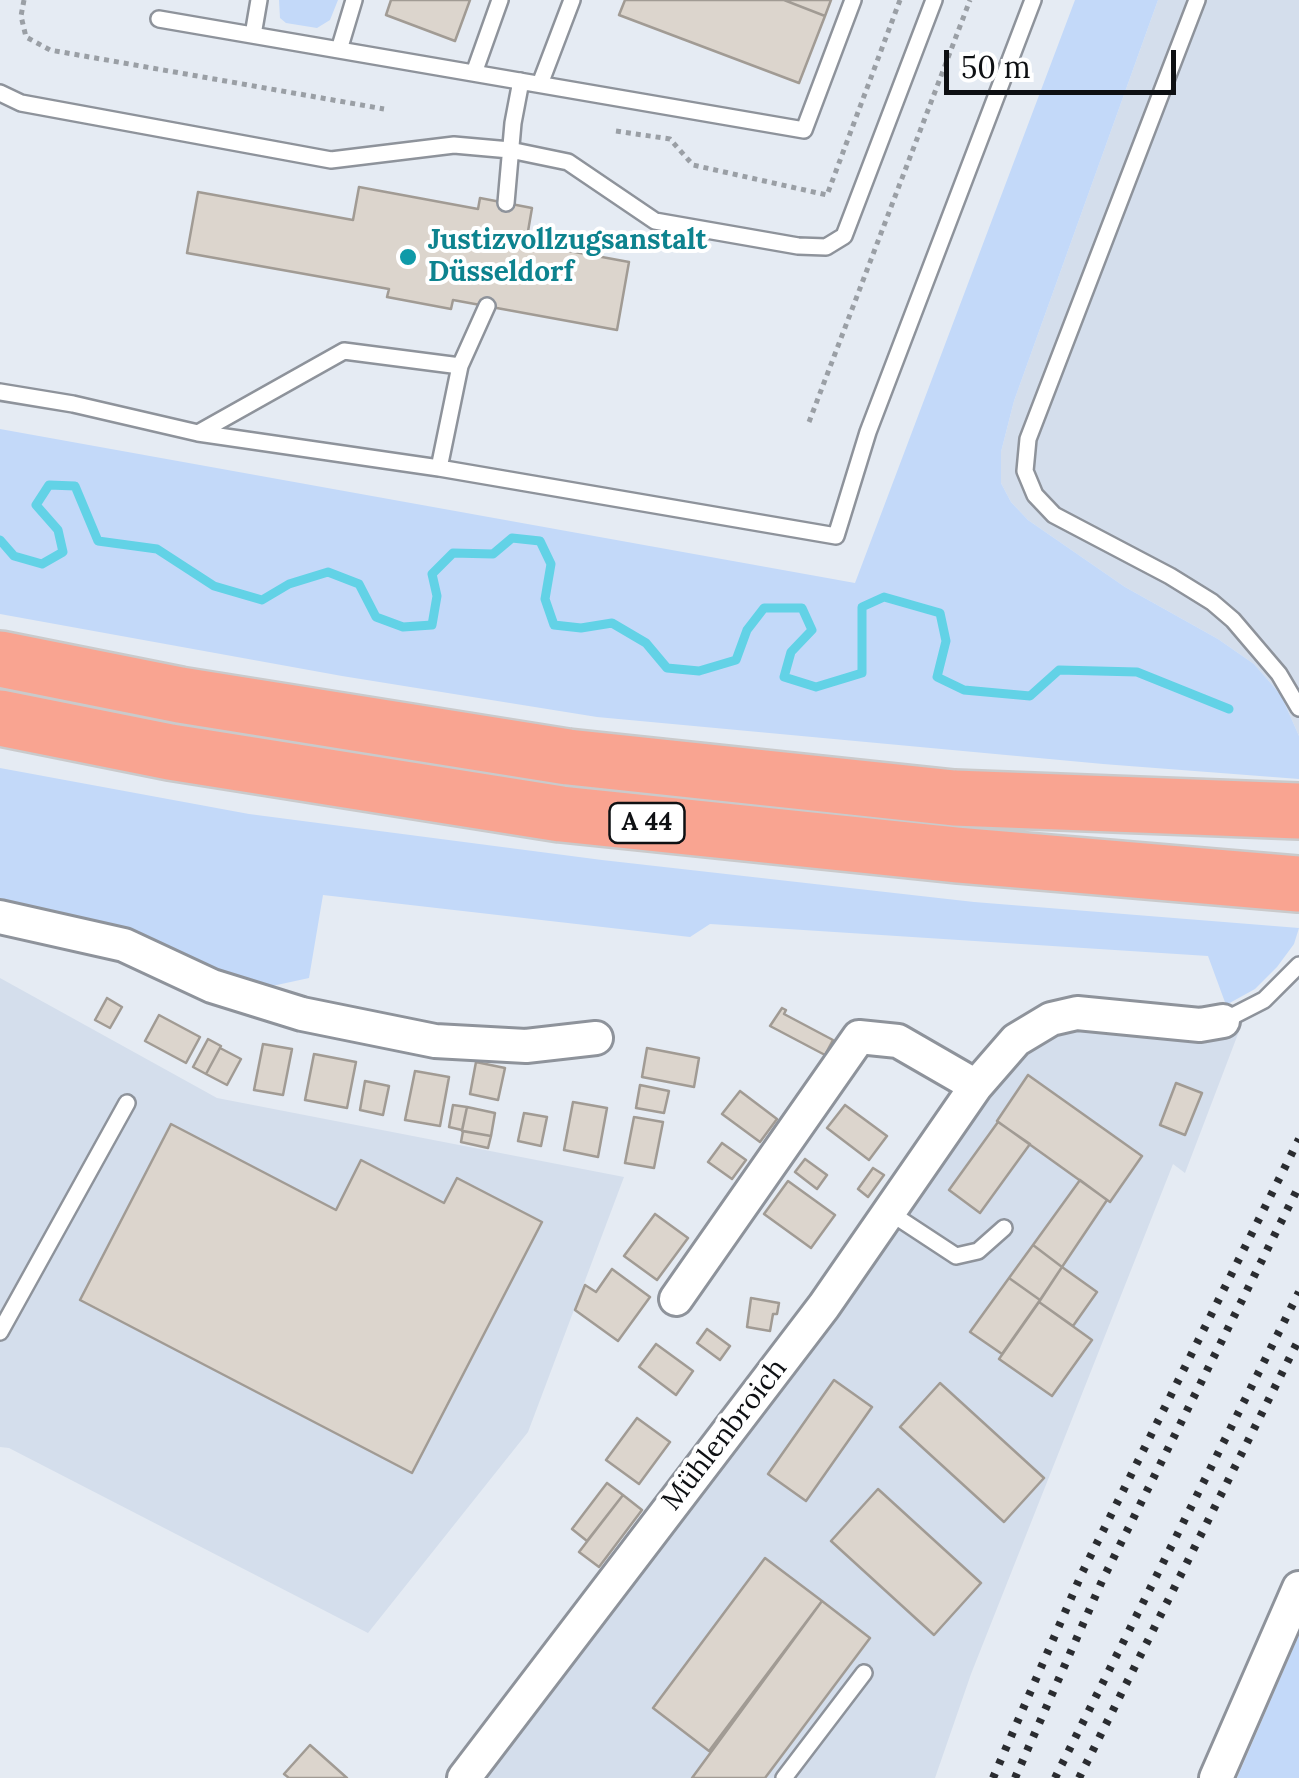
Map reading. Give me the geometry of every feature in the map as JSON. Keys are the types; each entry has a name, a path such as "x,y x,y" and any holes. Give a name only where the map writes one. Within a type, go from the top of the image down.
{"highway":[{"name":"A 44","path":"0,659 180,696 587,759 954,798 1299,811"},
{"name":"A 44","path":"0,718 170,752 561,814 957,856 1299,884"}],"street":[{"path":"0,917 124,945 212,986 320,1018 435,1041 526,1046 596,1038"},
{"name":"Mühlenbroich","path":"464,1778 824,1306 976,1086 1016,1040 1051,1019 1094,1013 1200,1025 1223,1020"},
{"path":"676,1299 859,1036 898,1041 976,1086"},
{"path":"1216,1778 1299,1588"}],"lane":[{"path":"253,35 259,0"},
{"path":"339,50 354,0"},
{"path":"474,73 500,0"},
{"path":"540,84 572,0"},
{"path":"159,19 804,130 853,0"},
{"path":"0,93 22,103 331,160 454,145 510,150 568,162 656,221 798,246 826,247 844,236 934,0"},
{"path":"0,392 198,433 439,468 836,536 868,432 1033,0"},
{"path":"1197,0 1028,439 1025,471 1035,495 1054,515 1181,582 1233,620 1279,674 1299,708"},
{"path":"506,203 521,81"},
{"path":"439,468 460,366 488,306"},
{"path":"198,433 344,350 460,366"},
{"path":"1223,1020 1264,1000 1299,965"},
{"path":"0,1332 127,1103"},
{"path":"889,1212 956,1256 978,1251 1004,1228"},
{"path":"784,1778 864,1672"}],"path":[{"path":"24,0 21,16 26,37 50,50 384,109"},
{"path":"809,422 970,0"}],"shaded area":[{"path":"279,0 338,0 330,20 317,28 286,23 280,18"},
{"path":"1075,0 1158,0 1014,401 1001,452 1001,483 1011,502 1028,520 1125,587 1218,639 1254,664 1281,695 1299,736 1299,779 597,717 0,614 0,429 855,583"},
{"path":"1158,0 1299,0 1299,736 1281,695 1254,664 1218,639 1125,587 1028,520 1011,502 1001,483 1001,452 1014,401"},
{"path":"0,768 249,814 602,860 974,902 1299,928 1294,944 1277,967 1255,989 1226,1005 1208,956 710,924 690,937 323,895 309,978 263,988 125,933 0,902"},
{"path":"0,978 217,1098 624,1177 528,1432 368,1633 9,1448 0,1447"},
{"path":"1070,1021 1219,1034 1241,1026 1185,1173 1173,1164 971,1674 935,1778 481,1778 1019,1052"},
{"path":"1299,1635 1299,1778 1237,1778"}],"building":[{"path":"391,0 470,0 455,41 386,15"},
{"path":"625,0 784,0 825,16 799,83 619,15"},
{"path":"784,0 831,0 825,16"},
{"name":"Justizvollzugsanstalt Düsseldorf","path":"359,187 478,209 480,198 532,208 526,243 629,262 617,330 453,300 451,309 387,297 389,289 187,253 198,192 353,220"},
{"path":"107,998 122,1007 110,1028 95,1020"},
{"path":"782,1008 786,1010 784,1014 833,1040 825,1055 770,1026"},
{"path":"159,1015 200,1037 186,1063 145,1041"},
{"path":"208,1039 221,1046 206,1074 193,1067"},
{"path":"263,1044 292,1049 283,1095 254,1090"},
{"path":"220,1048 241,1059 227,1085 206,1074"},
{"path":"647,1048 699,1058 694,1087 642,1077"},
{"path":"314,1054 356,1062 347,1108 305,1100"},
{"path":"476,1062 505,1068 498,1100 470,1094"},
{"path":"415,1071 449,1077 440,1126 405,1120"},
{"path":"1028,1075 1142,1156 1110,1202 997,1121"},
{"path":"365,1081 389,1086 383,1115 360,1110"},
{"path":"1176,1083 1202,1093 1185,1135 1160,1125"},
{"path":"640,1085 669,1091 664,1113 636,1108"},
{"path":"740,1091 777,1119 760,1142 722,1114"},
{"path":"573,1102 607,1108 598,1157 564,1150"},
{"path":"453,1105 467,1107 462,1130 449,1127"},
{"path":"845,1105 887,1136 869,1160 827,1128"},
{"path":"467,1107 495,1113 491,1136 462,1131"},
{"path":"524,1113 547,1117 541,1146 518,1141"},
{"path":"634,1117 663,1122 654,1168 625,1163"},
{"path":"998,1122 1030,1144 980,1213 949,1190"},
{"path":"171,1124 336,1210 361,1160 444,1203 457,1178 542,1222 412,1473 80,1300"},
{"path":"463,1131 491,1136 488,1148 461,1142"},
{"path":"722,1143 746,1160 732,1179 708,1162"},
{"path":"805,1159 827,1175 817,1189 795,1172"},
{"path":"873,1168 884,1175 868,1197 858,1189"},
{"path":"1080,1180 1107,1200 1062,1267 1033,1245"},
{"path":"788,1181 835,1215 811,1248 764,1214"},
{"path":"655,1214 688,1238 657,1280 624,1256"},
{"path":"1033,1245 1062,1267 1040,1300 1009,1278"},
{"path":"1062,1267 1097,1292 1073,1326 1039,1302"},
{"path":"612,1269 650,1297 618,1341 575,1310 585,1285 596,1292"},
{"path":"1009,1278 1040,1300 1002,1354 970,1332"},
{"path":"751,1298 779,1303 770,1331 747,1327"},
{"path":"1039,1302 1092,1340 1052,1396 999,1359"},
{"path":"707,1329 730,1346 720,1360 697,1343"},
{"path":"656,1344 693,1371 676,1395 639,1367"},
{"path":"834,1380 872,1407 806,1501 768,1474"},
{"path":"940,1383 1044,1478 1004,1522 900,1427"},
{"path":"637,1418 670,1442 639,1484 606,1460"},
{"path":"607,1483 623,1495 587,1541 572,1529"},
{"path":"878,1489 981,1583 934,1635 831,1541"},
{"path":"623,1495 642,1510 599,1567 579,1552"},
{"path":"765,1558 822,1601 709,1751 653,1708"},
{"path":"822,1601 870,1638 765,1778 692,1778"},
{"path":"310,1745 347,1778 289,1778 284,1774"}],"waterway":[{"path":"0,540 14,556 42,564 63,552 58,530 36,505 49,485 75,486 98,541 157,549 214,586 262,600 289,584 328,572 359,584 376,617 403,627 432,625 437,596 432,574 453,553 493,554 512,538 540,541 551,564 545,599 554,625 581,628 612,623 646,643 667,668 699,671 736,660 747,630 764,608 802,608 812,630 791,652 784,677 816,687 862,673 862,607 884,597 940,613 946,641 937,677 964,690 1030,696 1059,670 1137,672 1229,709"}],"railway":[{"path":"993,1778 1082,1573 1299,1139"},
{"path":"1015,1778 1102,1581 1299,1186"},
{"path":"1055,1778 1299,1292"},
{"path":"1079,1778 1299,1339"}],"place":[{"name":"Justizvollzugsanstalt Düsseldorf","path":"408,257"}]}
